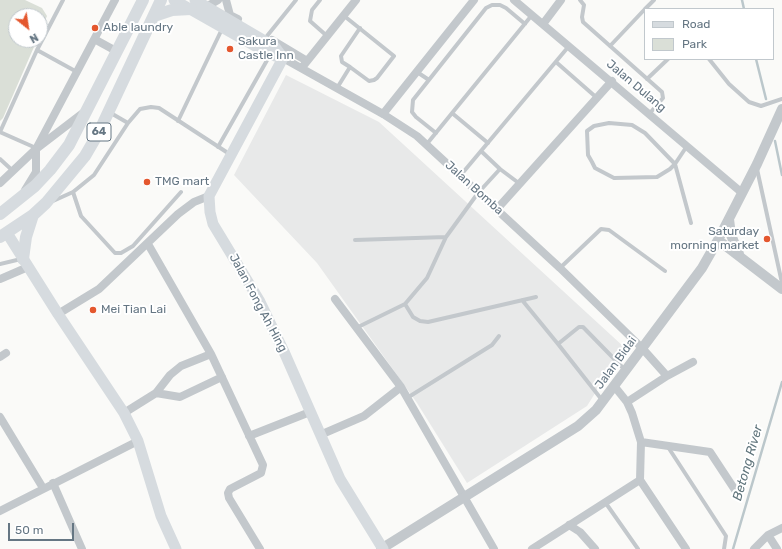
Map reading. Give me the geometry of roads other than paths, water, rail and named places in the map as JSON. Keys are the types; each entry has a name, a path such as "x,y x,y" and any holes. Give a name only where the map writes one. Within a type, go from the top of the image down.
{"main road":[{"name":"64","path":"0,214 19,200 50,170 69,145 143,0"},
{"name":"64","path":"2,232 33,215 46,203 85,156 99,132 161,0"},
{"name":"Jalan Bomba","path":"174,0 206,7 275,48 283,58"},
{"path":"154,16 193,4"},
{"name":"Jalan Bomba","path":"193,4 224,27 271,55 283,58"},
{"path":"209,196 283,58"},
{"name":"Jalan Fong Ah Hing","path":"209,196 213,224 259,300 285,354 340,479 382,549"},
{"path":"26,263 26,237 33,215"},
{"path":"2,232 26,263 124,413 138,441 161,516 176,549"}],"street":[{"path":"0,183 36,148 96,40 115,0"},
{"path":"206,7 218,0"},
{"path":"226,0 230,15 307,61"},
{"path":"301,68 356,0"},
{"path":"383,114 474,0"},
{"name":"Jalan Dulang","path":"514,0 742,192"},
{"path":"543,24 559,1"},
{"path":"96,40 116,51"},
{"name":"Jalan Bomba","path":"283,58 383,114 418,136 560,268 642,348 667,376"},
{"path":"497,209 612,81"},
{"path":"36,148 44,144 88,108"},
{"name":"Jalan Bidai","path":"382,549 578,426 588,419 604,402 710,255 742,192 779,125 782,109"},
{"path":"19,200 36,172 36,148"},
{"path":"58,314 99,289 178,214 194,202 209,196"},
{"path":"729,220 731,234 738,255"},
{"path":"718,240 782,289"},
{"path":"148,244 211,354 263,465 263,470 257,476 230,489 228,493 260,549"},
{"path":"710,255 721,252 738,255"},
{"path":"0,279 26,263"},
{"path":"335,299 355,328 401,387 494,549"},
{"path":"124,413 156,393 170,374 181,366 211,354"},
{"path":"627,402 667,376 693,362"},
{"path":"156,393 180,397 222,377"},
{"path":"320,435 364,416 401,387"},
{"path":"615,387 627,402 641,442 640,480 686,549"},
{"path":"249,436 310,412"},
{"path":"0,416 3,427 43,488"},
{"path":"0,511 54,482 138,441"},
{"path":"641,442 710,452 739,496"},
{"path":"532,549 640,480"},
{"path":"54,482 81,549"},
{"path":"569,525 580,532 596,549"},
{"path":"754,549 768,535 782,528"},
{"path":"768,535 777,549"}],"lane":[{"path":"36,148 0,132 37,50 63,0"},
{"path":"267,36 296,0"},
{"path":"320,0 312,10 310,21 327,36"},
{"path":"580,0 584,5 582,17 583,22 647,78 663,95 663,98 650,113"},
{"path":"646,8 654,0"},
{"path":"436,132 416,117 412,112 413,100 486,8 492,5 506,8 525,24"},
{"path":"610,46 644,10"},
{"path":"343,15 360,28 394,56 378,78 374,80 369,81 342,62 341,56 360,28"},
{"path":"426,145 532,15"},
{"path":"178,120 224,27"},
{"path":"460,176 570,46"},
{"path":"37,50 77,72"},
{"path":"218,147 271,55"},
{"path":"647,78 667,60"},
{"path":"710,60 729,84 749,102 761,106 782,99"},
{"path":"556,62 597,98"},
{"path":"337,88 350,67"},
{"path":"417,72 429,80"},
{"path":"46,203 73,192 94,175 128,123 140,109 151,107 159,108 231,156"},
{"path":"108,112 128,123"},
{"path":"452,113 488,143"},
{"path":"688,146 675,164 666,173 657,177 614,178 595,168 588,155 587,131 594,126 609,123 632,125 645,133 675,164 691,223"},
{"path":"481,151 500,169 520,184"},
{"path":"0,159 14,171"},
{"path":"757,164 782,283"},
{"path":"355,328 405,304 427,278 446,237 478,193 500,169"},
{"path":"73,192 81,216 115,253 121,254 132,246 170,206 181,192"},
{"path":"170,206 178,214"},
{"path":"560,268 601,229 609,230 665,270"},
{"path":"355,240 446,237"},
{"path":"0,264 26,263"},
{"path":"405,304 420,321 428,322 536,297"},
{"path":"522,300 604,402"},
{"path":"558,344 579,327 582,327 626,371"},
{"path":"407,398 492,345 499,336"},
{"path":"668,446 726,536 724,549"},
{"path":"605,502 638,549"}],"waterway":[{"name":"Betong River","path":"742,0 744,8"},
{"name":"Betong River","path":"756,60 766,99"},
{"name":"Betong River","path":"775,141 782,175"},
{"name":"Betong River","path":"733,549 782,382"}],"place":[{"name":"Able laundry","path":"95,28"},
{"name":"Sakura Castle Inn","path":"230,49"},
{"name":"TMG mart","path":"147,182"},
{"name":"Saturday morning market","path":"767,239"},
{"name":"Mei Tian Lai","path":"93,310"}]}
